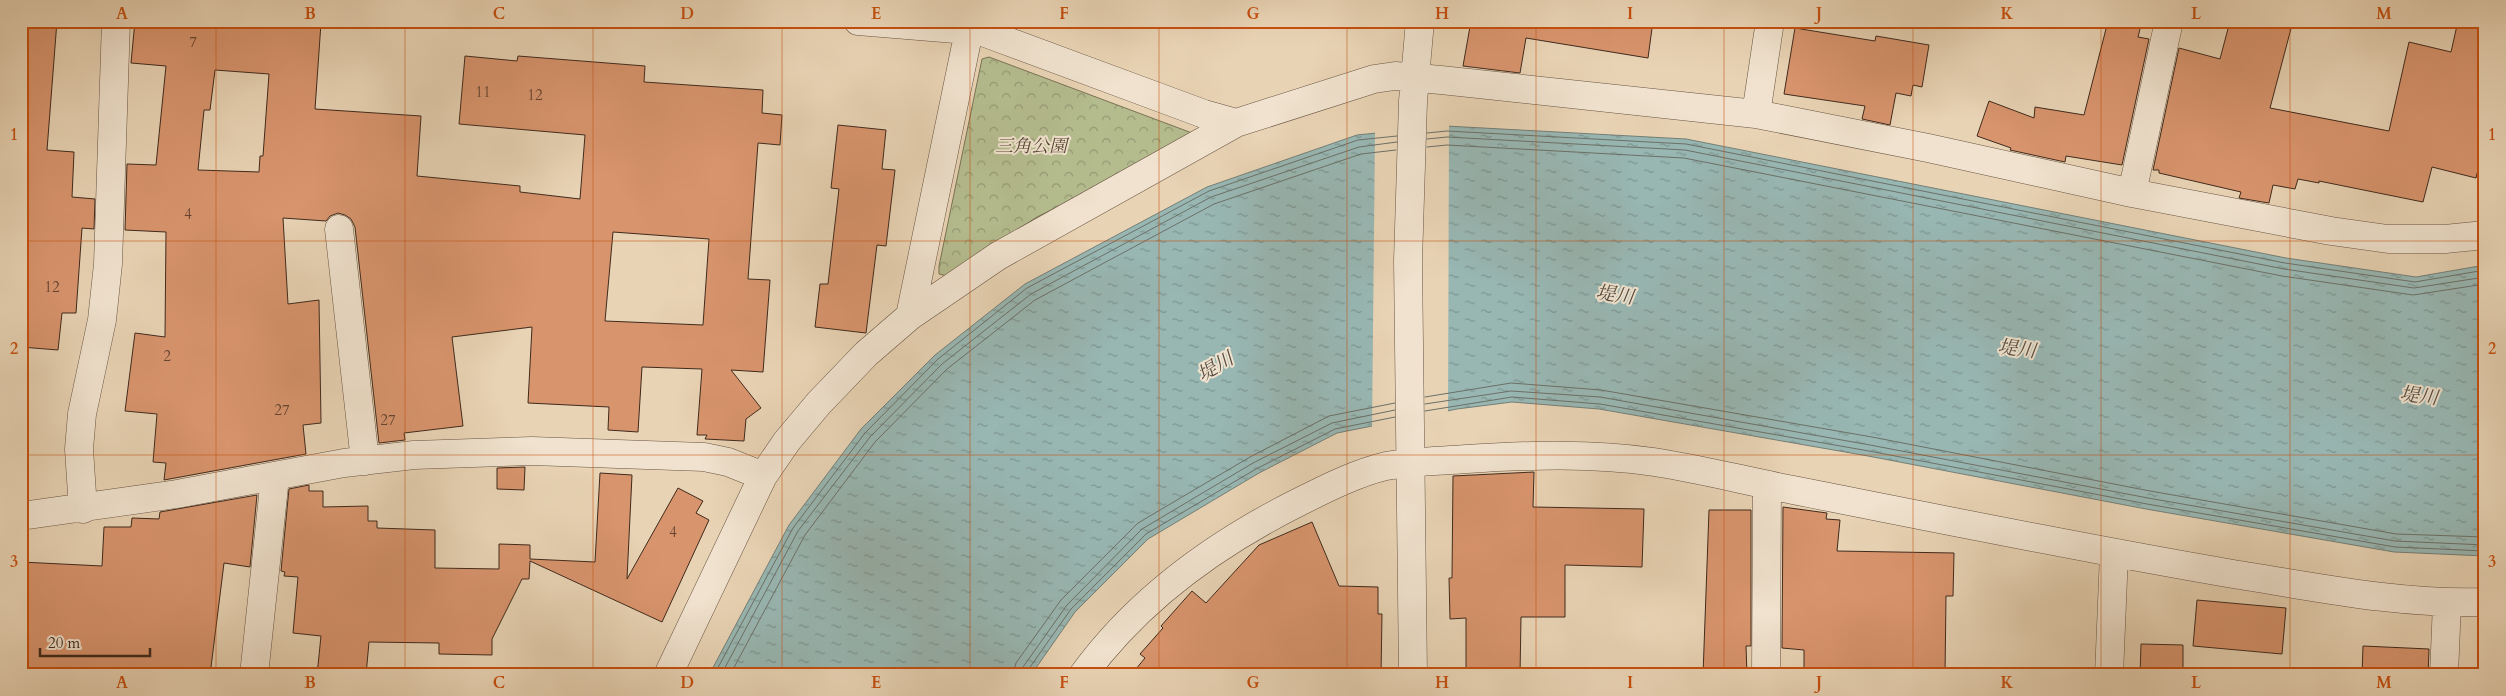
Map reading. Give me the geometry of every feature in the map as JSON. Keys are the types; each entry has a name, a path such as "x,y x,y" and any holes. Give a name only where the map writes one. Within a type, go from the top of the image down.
{"street":[{"path":"83,509 79,449 82,414 102,320 108,264 116,21"},
{"path":"858,21 971,25 1204,114 1236,123"},
{"path":"1413,675 1408,261 1414,89 1420,21"},
{"path":"1756,114 1770,21"},
{"path":"2132,193 2169,21"},
{"path":"910,316 971,25"},
{"path":"668,675 762,476 787,441 819,403 866,354 910,316 998,256 1236,123 1374,79 1395,76 1414,89 1668,103 1756,114 1928,148 2132,193 2330,231 2388,239 2445,239 2485,235"},
{"path":"338,230 364,461"},
{"path":"21,516 83,509 364,461 483,451 704,457 728,462 762,476"},
{"path":"1083,675 1096,656 1132,617 1163,588 1214,551 1261,521 1353,477 1411,456 1549,455 1607,457 1700,470 2114,554 2324,589 2447,603 2485,602"},
{"path":"254,675 275,477"},
{"path":"1766,675 1767,485"},
{"path":"2109,675 2114,554"},
{"path":"2444,675 2447,603"}],"green space":[{"name":"三角公園","path":"989,57 1192,133 1094,189 1037,217 947,276 939,274 939,266 982,59"}],"water":[{"name":"堤川","path":"1446,126 1686,139 2286,258 2416,277 2485,265 2485,556 2394,552 2146,509 1868,456 1599,409 1512,402 1457,409 1337,433 1259,473 1148,539 1075,612 1031,675 709,675 789,525 861,429 935,355 1025,284 1207,187 1357,135"}],"pier":[{"path":"1449,123 1448,414 1372,429 1375,131"}],"building":[{"path":"21,21 57,21 47,150 74,152 72,197 95,199 94,229 82,228 76,313 62,313 58,350 21,347"},
{"path":"135,21 321,23 315,109 421,116 417,176 520,186 520,192 580,199 585,135 459,124 465,56 517,61 518,56 645,66 644,82 763,90 762,113 782,115 780,145 758,143 748,279 770,280 763,372 731,370 761,408 746,419 744,441 705,439 707,435 697,435 702,369 642,367 638,432 608,430 609,407 528,403 532,327 452,337 463,426 404,433 405,440 379,443 355,227 351,219 338,213 330,216 326,221 283,218 288,304 319,300 321,423 303,425 306,454 164,480 166,463 153,462 157,414 125,411 135,333 165,337 166,232 125,230 127,164 156,165 166,66 131,63","holes":["215,70 269,74 263,156 260,156 259,172 198,170 204,110 210,110","613,232 709,239 703,325 605,321"]},
{"path":"1471,21 1653,21 1648,58 1526,38 1520,73 1463,66"},
{"path":"2108,21 2125,21 2141,25 2138,37 2149,39 2122,165 2066,156 2065,162 2010,150 2011,148 1977,136 1989,101 2034,118 2035,107 2084,115"},
{"path":"2230,21 2293,21 2270,108 2389,131 2409,42 2451,52 2458,21 2485,21 2485,141 2476,178 2432,167 2423,202 2319,181 2319,183 2298,179 2295,189 2273,185 2269,203 2239,198 2241,192 2153,170 2179,48 2220,59"},
{"path":"1795,28 1875,41 1876,36 1929,45 1922,87 1913,85 1911,96 1896,93 1890,125 1862,119 1865,106 1784,94"},
{"path":"838,125 886,130 882,169 895,170 886,246 877,245 866,333 815,327 820,284 828,284 839,189 831,188"},
{"path":"525,467 524,490 497,489 497,468"},
{"path":"1534,472 1533,507 1644,509 1642,567 1565,565 1565,617 1521,617 1520,675 1466,675 1466,618 1450,619 1449,578 1452,578 1453,476"},
{"path":"600,473 632,475 627,579 678,488 703,501 696,513 709,520 662,622 530,561 529,579 522,579 492,639 492,655 439,654 439,643 369,642 366,675 317,675 321,636 293,633 298,577 284,576 285,572 281,571 289,489 309,485 309,491 323,491 323,507 368,506 368,521 377,521 377,528 435,530 435,568 499,569 499,544 530,545 530,559 595,562"},
{"path":"257,495 250,567 224,563 210,675 21,675 21,562 102,566 104,527 131,527 132,518 159,519 160,512"},
{"path":"1783,507 1827,513 1826,519 1840,520 1837,551 1954,553 1953,596 1946,596 1945,675 1804,675 1804,650 1782,648"},
{"path":"1709,510 1751,510 1751,646 1746,646 1747,675 1703,675"},
{"path":"1312,522 1339,586 1378,587 1378,614 1382,614 1381,675 1131,675 1145,658 1140,654 1163,628 1161,626 1192,591 1206,603 1259,545"},
{"path":"2197,600 2286,608 2282,654 2193,646"},
{"path":"2141,644 2183,645 2183,675 2140,675"},
{"path":"2363,646 2429,649 2428,675 2362,675"}]}
